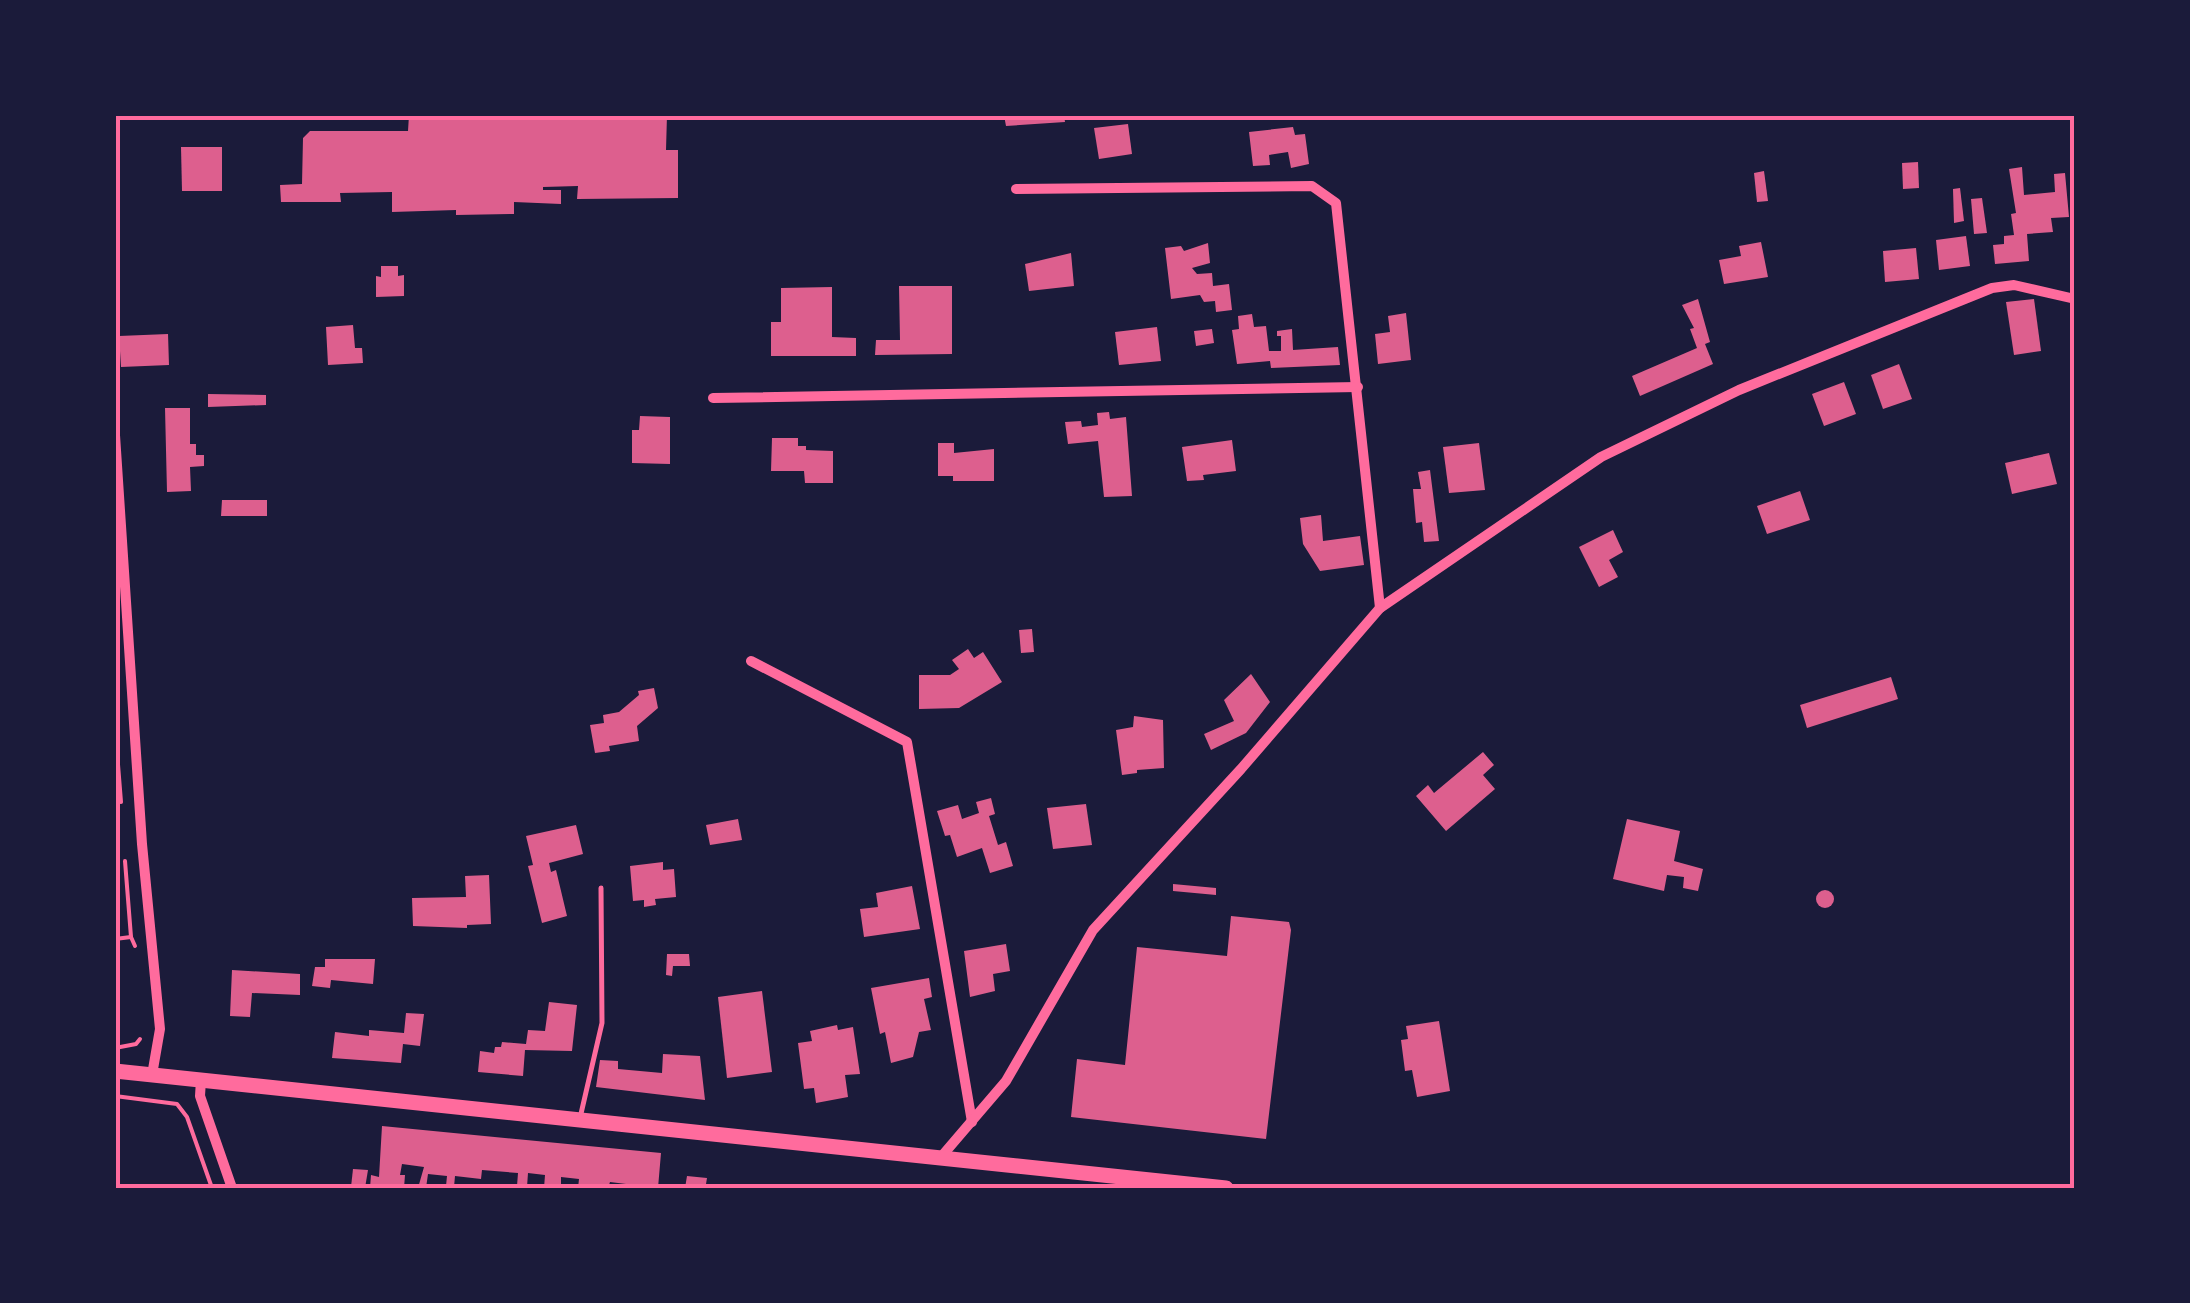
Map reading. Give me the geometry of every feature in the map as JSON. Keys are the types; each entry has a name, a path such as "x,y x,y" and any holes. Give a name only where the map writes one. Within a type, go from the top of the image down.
{"main road":[{"path":"115,1072 1226,1188"}],"street":[{"path":"1016,189 1312,186 1336,203 1380,608"},
{"path":"941,1157 1006,1081 1093,930 1241,769 1380,608 1600,457 1739,390 1992,288 2014,284 2075,299"},
{"path":"714,398 1358,386"},
{"path":"115,435 141,824 160,1030 152,1074"},
{"path":"751,662 907,742 972,1122"},
{"path":"201,1080 200,1096 232,1188"}],"lane":[{"path":"580,1118 602,1024 601,888"}],"path":[{"path":"115,727 121,806"},
{"path":"125,860 131,937 136,949"},
{"path":"115,938 131,937"},
{"path":"115,1048 136,1044 144,1028"},
{"path":"115,1096 170,1101 182,1110 212,1188"}],"building":[{"path":"409,115 667,115 666,150 678,150 678,198 577,199 578,186 543,187 561,190 561,204 514,202 514,214 456,215 456,210 392,212 392,192 340,193 341,202 281,202 280,185 302,184 303,138 310,131 408,131"},
{"path":"1004,115 1064,115 1065,122 1006,126"},
{"path":"1128,124 1132,154 1099,159 1094,128"},
{"path":"1293,127 1295,135 1305,134 1309,164 1291,168 1288,152 1269,155 1270,165 1253,166 1249,132"},
{"path":"181,147 222,147 222,191 182,191"},
{"path":"1918,162 1919,188 1903,189 1902,163"},
{"path":"2022,167 2024,195 2055,192 2054,174 2065,173 2069,217 2051,218 2053,232 2027,234 2029,261 1995,264 1993,245 2004,244 2004,236 2014,235 2011,214 2016,213 2009,169"},
{"path":"1764,171 1768,201 1757,202 1754,173"},
{"path":"1960,188 1964,221 1954,223 1953,189"},
{"path":"1982,198 1987,233 1974,234 1971,199"},
{"path":"1966,236 1970,266 1939,270 1936,240"},
{"path":"1761,242 1768,277 1724,284 1719,260 1741,256 1739,246"},
{"path":"1208,243 1210,263 1192,268 1197,274 1212,273 1213,286 1229,284 1232,310 1216,312 1215,301 1204,302 1200,295 1171,299 1165,248 1181,246 1184,251"},
{"path":"1916,248 1919,279 1885,282 1883,251"},
{"path":"1071,253 1074,286 1029,291 1025,264"},
{"path":"381,266 398,266 398,276 404,275 404,296 376,297 376,276 381,277"},
{"path":"899,286 952,286 952,354 875,355 876,340 900,340"},
{"path":"832,287 832,337 856,338 856,356 771,356 771,322 781,322 781,288"},
{"path":"1698,299 1710,342 1705,344 1713,364 1640,396 1632,376 1697,348 1690,329 1694,328 1682,305"},
{"path":"2034,299 2041,351 2014,355 2006,302"},
{"path":"1406,313 1411,360 1378,364 1375,334 1390,332 1388,316"},
{"path":"1252,314 1254,327 1266,326 1269,351 1281,351 1277,331 1292,329 1293,350 1338,347 1340,365 1271,368 1270,361 1237,364 1232,330 1239,329 1238,316"},
{"path":"353,325 355,348 362,348 363,363 328,365 326,327"},
{"path":"1157,327 1161,361 1119,365 1115,332"},
{"path":"1212,329 1214,343 1196,346 1194,331"},
{"path":"168,334 169,365 121,367 119,336"},
{"path":"1899,364 1912,399 1883,409 1871,375"},
{"path":"1844,382 1856,414 1824,426 1812,394"},
{"path":"208,394 266,395 266,405 208,407"},
{"path":"165,408 190,408 190,444 196,444 196,455 204,455 204,466 190,467 191,491 167,492"},
{"path":"1109,412 1110,419 1126,417 1132,496 1104,497 1098,441 1068,444 1065,422 1081,421 1082,427 1098,425 1097,413"},
{"path":"640,416 670,417 670,464 632,463 632,430 639,430"},
{"path":"772,438 798,438 798,446 806,446 806,450 833,451 833,483 805,483 804,471 771,471"},
{"path":"1232,440 1236,471 1187,481 1182,447"},
{"path":"938,443 954,443 954,453 994,449 994,481 953,481 953,476 938,476"},
{"path":"1479,443 1485,490 1449,493 1443,447"},
{"path":"2049,453 2057,484 2012,494 2005,463"},
{"path":"1430,470 1439,541 1424,542 1422,522 1416,523 1413,489 1421,489 1418,472"},
{"path":"1800,491 1810,520 1767,534 1757,506"},
{"path":"222,500 267,500 267,516 221,516"},
{"path":"1321,515 1323,541 1360,536 1364,565 1320,571 1303,544 1300,518"},
{"path":"1613,530 1623,552 1609,560 1618,577 1599,587 1579,547"},
{"path":"1032,629 1034,652 1021,653 1019,630"},
{"path":"968,649 974,658 983,652 1002,682 959,708 919,709 919,675 950,675 959,669 952,660"},
{"path":"1251,674 1270,702 1246,733 1211,750 1204,734 1234,721 1224,700"},
{"path":"1891,677 1898,699 1807,728 1800,705"},
{"path":"654,688 658,708 637,726 639,741 609,746 610,751 595,753 590,725 604,723 603,715 619,712 639,695 638,691"},
{"path":"1134,716 1163,720 1164,768 1122,775 1116,730 1133,727"},
{"path":"1483,752 1494,765 1483,775 1495,789 1446,831 1416,796 1428,785 1434,793"},
{"path":"991,798 995,814 989,816 998,845 1006,842 1013,866 990,873 982,848 957,857 937,811 958,805 962,819 979,813 976,802"},
{"path":"1086,804 1092,845 1053,849 1047,808"},
{"path":"738,819 742,840 710,845 706,825"},
{"path":"1627,819 1680,831 1674,861 1703,869 1698,891 1683,888 1684,877 1667,875 1664,891 1613,879"},
{"path":"576,825 583,854 549,863 551,872 556,870 567,916 542,923 528,866 533,865 526,836"},
{"path":"663,862 663,870 674,869 676,897 655,899 656,905 644,907 644,900 633,901 630,866"},
{"path":"489,875 491,924 467,928 413,926 412,898 466,897 465,876"},
{"path":"1173,884 1216,888 1216,895 1173,891"},
{"path":"912,886 920,929 864,937 860,909 878,907 876,893"},
{"path":"1825,890 1834,899 1825,908 1816,899"},
{"path":"1231,916 1289,922 1291,930 1266,1139 1071,1117 1077,1059 1125,1065 1137,947 1227,956"},
{"path":"1006,944 1010,971 993,974 995,991 970,997 964,951"},
{"path":"667,954 689,954 690,966 673,966 672,976 666,975"},
{"path":"325,959 375,959 373,984 331,980 330,988 312,986 315,967 325,967"},
{"path":"232,970 300,974 300,995 252,993 250,1017 230,1016"},
{"path":"929,978 932,997 924,999 931,1030 919,1032 913,1057 891,1063 885,1032 880,1034 871,988"},
{"path":"762,991 772,1072 727,1078 718,997"},
{"path":"549,1002 577,1005 572,1051 525,1050 523,1076 478,1072 480,1051 494,1053 502,1042 526,1044 528,1030 545,1031"},
{"path":"406,1013 424,1014 420,1046 403,1044 401,1063 332,1058 335,1032 369,1036 369,1030 404,1033"},
{"path":"1439,1021 1450,1091 1417,1097 1412,1070 1405,1071 1401,1040 1408,1039 1406,1026"},
{"path":"837,1025 838,1030 853,1027 860,1074 845,1075 848,1097 816,1103 814,1088 804,1089 798,1043 812,1041 810,1031"},
{"path":"663,1054 700,1056 705,1100 596,1087 600,1060 618,1061 618,1069 662,1073"},
{"path":"382,1126 661,1153 658,1188 610,1182 608,1188 578,1188 579,1179 561,1177 561,1188 544,1188 545,1175 528,1173 527,1187 505,1188 505,1184 517,1186 518,1173 482,1170 481,1179 455,1176 454,1187 446,1186 447,1176 428,1174 426,1188 418,1188 424,1167 402,1164 404,1188 370,1188 371,1175 379,1177"},
{"path":"353,1169 368,1170 365,1188 351,1187"},
{"path":"687,1176 707,1178 706,1184 720,1188 685,1188"}]}
